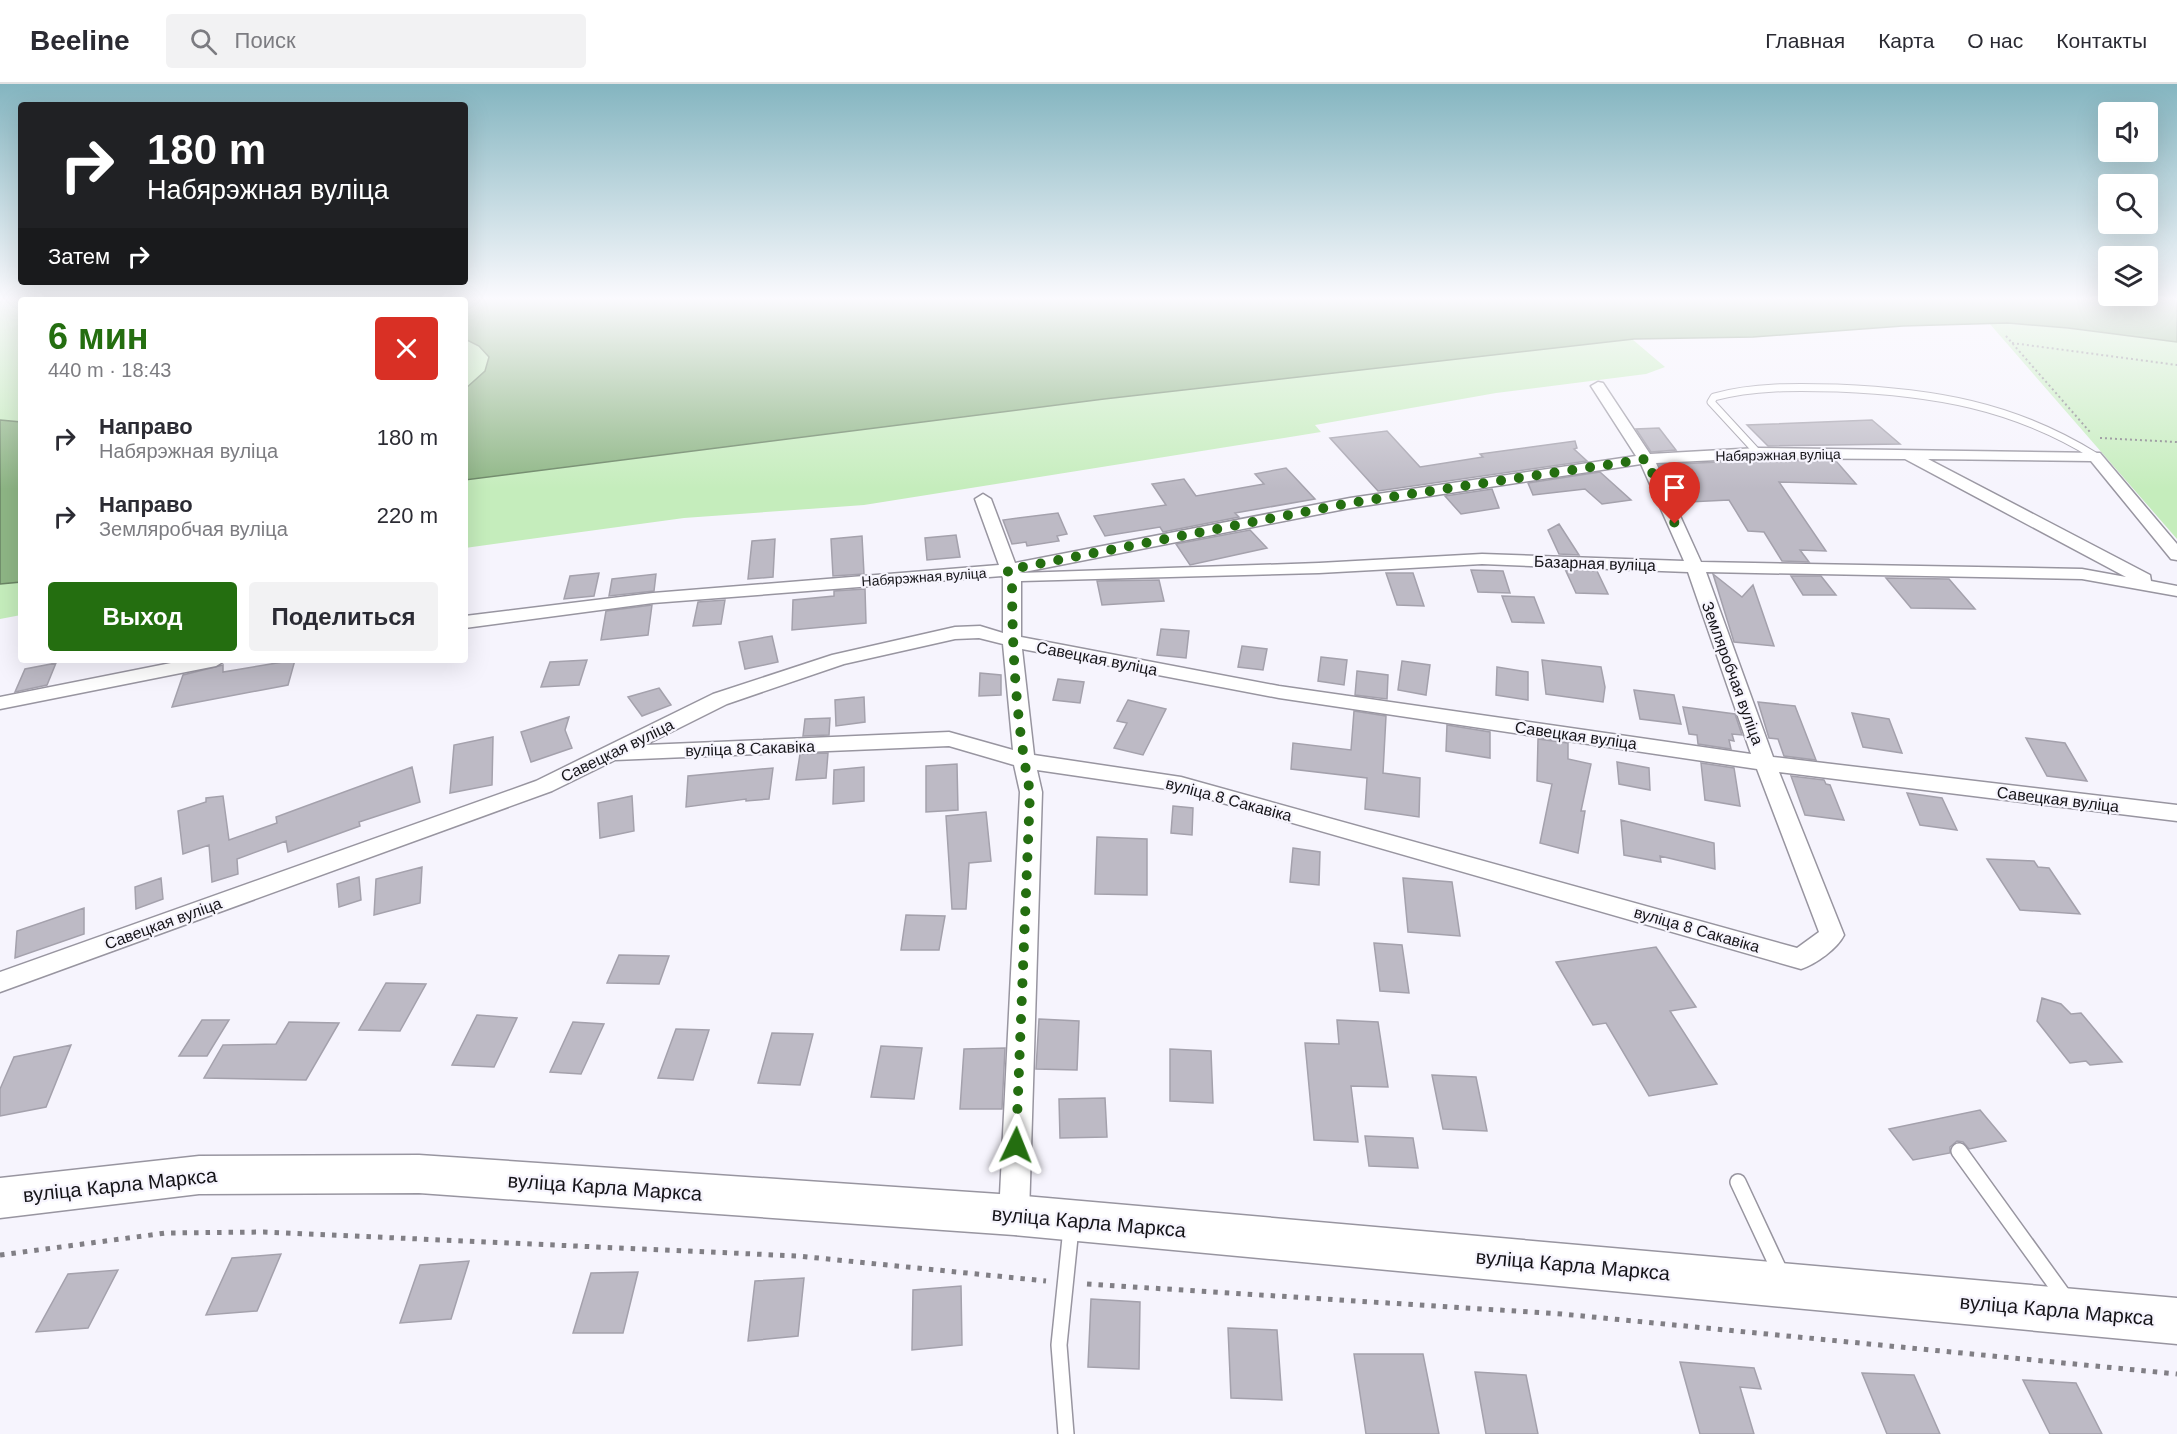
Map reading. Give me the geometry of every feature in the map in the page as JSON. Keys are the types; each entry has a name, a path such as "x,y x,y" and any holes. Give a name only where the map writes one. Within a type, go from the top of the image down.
{"main road":[{"name":"вуліца Карла Маркса","path":"0,1198 199,1175 419,1174 1014,1215 2177,1321"}],"street":[{"name":"Земляробчая вуліца","path":"1598,386 1646,459 1695,567 1765,763 1832,935 1801,959"},
{"name":"Набярэжная вуліца","path":"468,622 653,598 1010,574 1350,503 1646,459 1758,453 2095,456"},
{"path":"1908,454 2170,590"},
{"path":"2095,456 2177,555"},
{"path":"983,499 1010,574 1012,641 1024,761 1030,792 1014,1215"},
{"name":"Базарная вуліца","path":"1010,574 1319,568 1482,559 1695,567 2082,574 2170,590"},
{"name":"Савецкая вуліца","path":"0,982 544,786 720,699 839,659 955,633 980,632 1012,641 1279,692 1765,763 2177,813"},
{"path":"0,703 201,663"},
{"name":"вуліца 8 Сакавіка","path":"606,754 949,739 1024,761 1181,784 1801,959"}],"lane":[{"path":"1758,453 1711,402 1714,397 1736,390 1769,388 1874,389 1918,393 1970,402 2027,418 2066,435 2095,456"},
{"path":"1959,1151 2074,1311"},
{"path":"1738,1182 1786,1284"},
{"path":"1066,1434 1059,1345 1072,1221"}],"path":[{"path":"2162,363 2177,365"},
{"path":"2094,437 2177,442"}],"shaded area":[{"path":"0,363 18,363 18,422 0,420"},
{"path":"468,363 488,363 485,371 468,386"},
{"path":"487,363 1422,363 1104,399 468,480 468,386 485,371"},
{"path":"1421,363 1660,363 1665,367 1646,374 1496,393 1315,425 1321,432 864,505 684,518 468,548 468,480 1104,399"},
{"path":"2024,363 2177,363 2177,539"},
{"path":"0,420 18,422 18,582 0,584"},
{"path":"18,582 18,616 0,619 0,584"}],"building":[{"path":"1872,420 1900,444 1768,446 1747,425"},
{"path":"1659,428 1676,450 1651,452 1636,429"},
{"path":"1387,431 1420,467 1483,457 1480,454 1575,441 1577,448 1574,449 1587,461 1378,491 1330,438"},
{"path":"1758,460 1836,461 1856,484 1779,482 1826,551 1800,550 1809,562 1782,561 1764,532 1748,531 1729,500 1688,502 1659,465"},
{"path":"1286,468 1315,499 1235,513 1239,517 1163,532 1160,527 1105,536 1094,516 1166,505 1152,484 1184,479 1196,496 1264,484 1255,474"},
{"path":"1600,472 1631,500 1602,504 1585,489 1533,495 1528,483"},
{"path":"1492,489 1499,508 1461,514 1445,496"},
{"path":"1058,513 1067,534 1057,536 1059,541 1027,546 1026,542 1012,544 1003,520"},
{"path":"1559,524 1579,555 1559,554 1548,530"},
{"path":"1250,530 1267,548 1190,565 1176,544"},
{"path":"956,535 960,557 927,560 925,538"},
{"path":"862,536 864,574 833,576 831,539"},
{"path":"775,539 773,577 748,579 752,541"},
{"path":"1565,569 1597,571 1608,594 1576,593"},
{"path":"1471,570 1503,571 1510,593 1478,592"},
{"path":"599,573 594,596 564,599 570,576"},
{"path":"1386,573 1413,573 1424,606 1397,605"},
{"path":"656,574 654,591 609,596 612,579"},
{"path":"1713,574 1742,597 1753,585 1774,646 1734,642"},
{"path":"1791,576 1821,576 1836,595 1803,595"},
{"path":"1886,578 1949,579 1975,609 1911,608"},
{"path":"1159,580 1164,601 1102,605 1097,581"},
{"path":"865,589 866,623 792,630 793,600 834,596 834,591"},
{"path":"1502,596 1534,597 1544,623 1512,622"},
{"path":"725,600 721,624 693,626 698,602"},
{"path":"652,605 648,635 601,640 606,611"},
{"path":"1161,629 1189,631 1186,658 1157,655"},
{"path":"772,636 778,662 745,669 739,642"},
{"path":"1242,646 1267,649 1263,670 1238,667"},
{"path":"1321,657 1347,660 1344,685 1318,681"},
{"path":"587,660 579,685 541,687 550,662"},
{"path":"1542,660 1601,667 1605,687 1603,702 1546,694"},
{"path":"1402,661 1430,665 1426,695 1398,690"},
{"path":"56,663 47,685 15,692 25,669"},
{"path":"277,663 294,663 288,685 172,707 183,675 223,665 223,672"},
{"path":"1497,667 1528,672 1528,700 1496,695"},
{"path":"1357,671 1388,675 1387,699 1355,695"},
{"path":"980,673 1001,675 1001,695 979,696"},
{"path":"1058,679 1084,682 1080,703 1053,700"},
{"path":"659,688 671,705 642,716 628,697"},
{"path":"1634,690 1674,695 1681,724 1640,719"},
{"path":"864,697 865,722 836,726 835,700"},
{"path":"1128,700 1166,709 1143,755 1114,748 1127,723 1117,721"},
{"path":"1758,702 1795,706 1816,760 1784,756 1778,739 1769,738"},
{"path":"1683,707 1735,714 1742,735 1732,734 1734,741 1729,740 1731,749 1698,744 1697,735 1689,734"},
{"path":"1354,711 1386,716 1383,773 1420,778 1419,817 1365,809 1367,778 1291,769 1293,743 1351,750"},
{"path":"1852,713 1889,719 1902,753 1863,747"},
{"path":"569,717 565,730 572,748 531,762 521,732"},
{"path":"830,718 829,735 803,736 805,719"},
{"path":"1447,725 1490,732 1490,758 1446,751"},
{"path":"493,737 492,785 450,793 454,745"},
{"path":"2026,738 2065,743 2087,781 2047,776"},
{"path":"1538,739 1568,743 1568,759 1591,764 1581,811 1585,811 1578,853 1540,843 1552,784 1537,781"},
{"path":"828,753 826,778 796,780 800,754"},
{"path":"1617,762 1649,768 1650,790 1619,784"},
{"path":"1701,763 1734,768 1740,806 1705,800"},
{"path":"957,764 958,810 926,812 926,766"},
{"path":"412,767 420,802 359,822 360,826 288,852 286,841 237,859 238,874 212,882 209,845 183,854 178,811 206,802 206,798 223,796 229,840 277,823 276,817"},
{"path":"864,767 864,801 833,804 834,770"},
{"path":"773,768 769,799 746,801 746,799 686,807 688,776"},
{"path":"1791,776 1824,780 1830,785 1844,820 1805,815"},
{"path":"1907,793 1942,798 1957,830 1920,825"},
{"path":"632,796 634,831 600,838 598,803"},
{"path":"1173,806 1193,808 1192,835 1171,833"},
{"path":"986,812 991,861 969,863 966,909 952,909 946,816"},
{"path":"1621,820 1714,843 1715,869 1660,856 1661,862 1624,855"},
{"path":"1097,837 1147,839 1147,895 1095,894"},
{"path":"1293,848 1320,852 1319,885 1290,882"},
{"path":"1987,859 2034,861 2038,867 2049,868 2080,914 2020,910"},
{"path":"422,867 420,903 374,915 376,879"},
{"path":"359,877 361,900 339,907 337,884"},
{"path":"161,878 163,899 136,909 135,887"},
{"path":"1403,878 1452,882 1460,936 1408,932"},
{"path":"84,908 84,934 15,958 17,931"},
{"path":"906,915 945,916 939,950 901,950"},
{"path":"1374,943 1402,945 1409,993 1380,991"},
{"path":"1656,947 1696,1007 1670,1011 1717,1084 1649,1096 1606,1023 1593,1025 1556,962"},
{"path":"619,955 669,956 659,984 607,983"},
{"path":"386,983 426,984 400,1031 359,1030"},
{"path":"2042,998 2061,1004 2071,1014 2081,1013 2122,1062 2090,1065 2086,1061 2070,1063 2037,1021"},
{"path":"477,1015 517,1018 494,1067 452,1065"},
{"path":"1039,1019 1079,1021 1077,1070 1036,1069"},
{"path":"202,1020 229,1020 207,1056 179,1056"},
{"path":"1337,1020 1378,1022 1388,1087 1351,1086 1358,1142 1314,1140 1305,1043 1339,1044"},
{"path":"289,1022 339,1023 306,1080 204,1078 223,1045 276,1044"},
{"path":"573,1022 604,1024 581,1074 550,1072"},
{"path":"676,1029 709,1030 693,1080 658,1078"},
{"path":"772,1033 813,1034 800,1085 758,1083"},
{"path":"71,1045 46,1107 0,1116 0,1089 14,1057"},
{"path":"881,1046 922,1048 914,1099 871,1097"},
{"path":"1005,1048 1002,1109 960,1109 964,1049"},
{"path":"1170,1049 1211,1051 1213,1103 1170,1101"},
{"path":"1432,1075 1476,1077 1487,1131 1443,1129"},
{"path":"1105,1098 1107,1137 1060,1138 1059,1099"},
{"path":"1980,1110 2006,1141 1969,1149 1963,1142 1957,1141 1950,1147 1950,1153 1913,1160 1889,1129"},
{"path":"1365,1136 1413,1138 1418,1168 1369,1166"},
{"path":"281,1254 257,1311 206,1315 232,1258"},
{"path":"469,1261 451,1319 400,1323 420,1265"},
{"path":"118,1270 88,1328 36,1332 68,1274"},
{"path":"638,1272 623,1333 573,1333 591,1273"},
{"path":"804,1278 798,1336 748,1341 755,1281"},
{"path":"961,1286 962,1345 912,1350 913,1290"},
{"path":"1091,1299 1140,1302 1139,1369 1088,1367"},
{"path":"1228,1328 1277,1330 1282,1400 1231,1398"},
{"path":"1354,1354 1423,1354 1439,1434 1366,1434"},
{"path":"1680,1362 1754,1368 1761,1389 1740,1387 1754,1434 1700,1434"},
{"path":"1475,1372 1526,1375 1538,1434 1486,1434"},
{"path":"1862,1373 1914,1375 1940,1434 1887,1434"},
{"path":"2023,1380 2076,1383 2102,1434 2050,1434"}],"route":[{"path":"1016,1145 1030,792 1024,761 1012,641 1012,578 1007,570 1350,503 1646,459 1675,524"}]}
